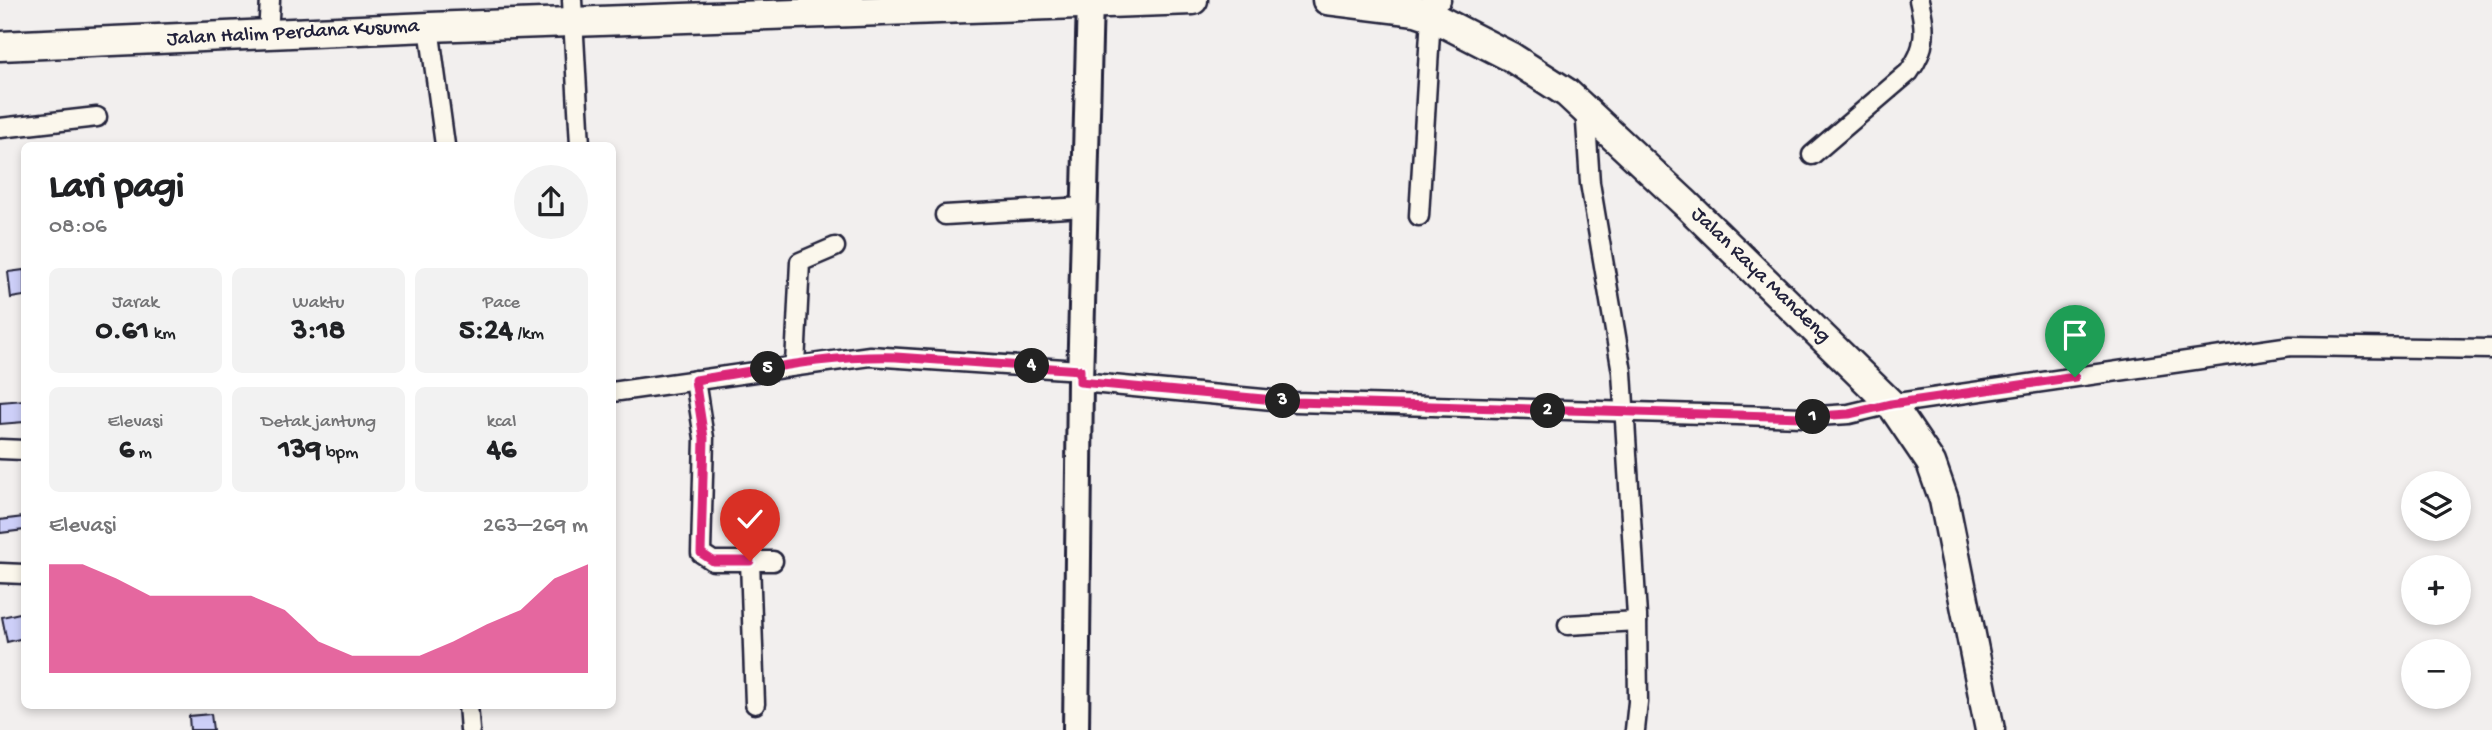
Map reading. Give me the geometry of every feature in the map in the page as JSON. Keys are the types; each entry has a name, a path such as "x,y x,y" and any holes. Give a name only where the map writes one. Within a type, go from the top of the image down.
{"highway":[{"path":"1090,3 1193,0"},
{"name":"Jalan Raya Mandeng","path":"1327,0 1429,9 1511,57 1585,107 1891,404 1931,463 1944,500 1990,730"},
{"name":"Jalan Halim Perdana Kusuma","path":"0,46 429,27 572,12 1090,3"}],"main road":[{"path":"1076,730 1080,376 1090,3"}],"street":[{"path":"268,34 270,0"},
{"path":"1812,155 1909,72 1922,55 1926,33 1919,0"},
{"path":"1419,216 1429,9"},
{"path":"572,12 580,142"},
{"path":"429,27 445,142"},
{"path":"1585,107 1590,183 1622,373 1637,621 1638,702 1634,730"},
{"path":"0,128 97,117"},
{"path":"945,215 1084,207"},
{"path":"796,365 800,262 835,247"},
{"path":"616,391 870,356 1080,376 1295,402 1624,414 1674,412 1802,417 1849,414 1891,404 2291,346 2492,349"},
{"path":"695,380 704,438 701,553 713,561 773,561"},
{"path":"0,449 21,450"},
{"path":"750,561 755,705"},
{"path":"0,573 21,574"},
{"path":"1568,625 1637,621"},
{"path":"468,709 470,730"}],"building":[{"path":"21,270 21,296 11,298 8,272"},
{"path":"21,400 21,422 0,424 0,402"},
{"path":"21,517 21,530 0,533 0,520"},
{"path":"21,613 21,639 7,642 2,617"},
{"path":"211,714 213,730 190,730 189,716"}],"route":[{"path":"750,561 713,561 701,553 699,545 704,438 695,380 870,356 1080,370 1080,382 1295,402 1624,414 1674,412 1802,417 1849,414 1891,404 2075,377"}]}
